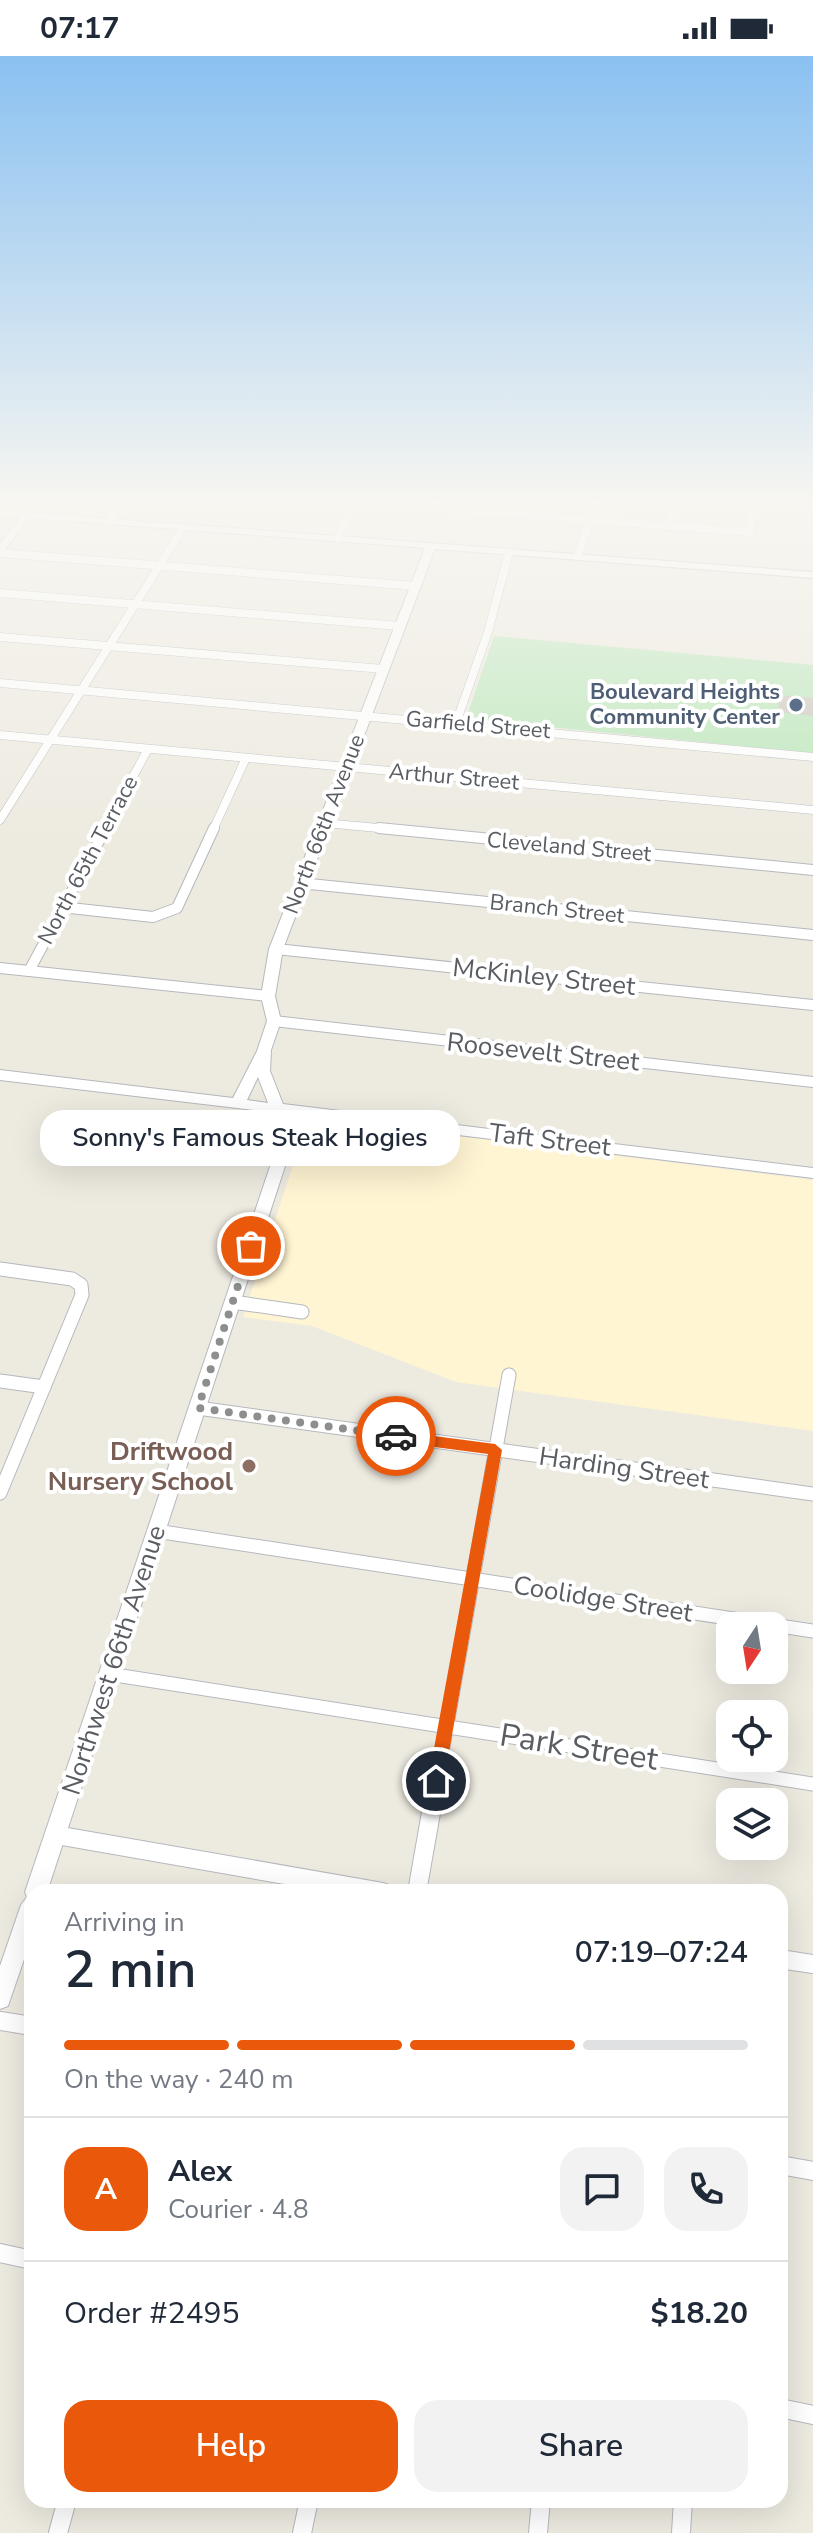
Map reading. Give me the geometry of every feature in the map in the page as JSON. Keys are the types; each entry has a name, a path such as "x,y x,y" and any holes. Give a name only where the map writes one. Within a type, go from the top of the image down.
{"street":[{"path":"0,820 125,620"},
{"path":"322,620 399,626"},
{"name":"North 66th Avenue","path":"274,1021 268,996 276,949 402,620"},
{"path":"456,723 491,620"},
{"path":"0,637 383,669"},
{"name":"Garfield Street","path":"0,683 813,757"},
{"name":"Arthur Street","path":"0,735 813,810"},
{"name":"North 65th Terrace","path":"29,971 148,749"},
{"path":"61,907 153,917 177,908 246,758"},
{"name":"Cleveland Street","path":"324,823 813,870"},
{"name":"Branch Street","path":"300,883 813,935"},
{"name":"McKinley Street","path":"276,949 813,1005"},
{"path":"0,968 268,996"},
{"path":"238,1103 250,1072 264,1050 274,1021"},
{"name":"Roosevelt Street","path":"274,1021 813,1082"},
{"path":"264,1050 263,1071 278,1108"},
{"name":"Taft Street","path":"0,1075 813,1173"},
{"name":"Northwest 66th Avenue","path":"39,1884 284,1146 283,1124 278,1108"},
{"path":"284,1146 303,1125 341,1115"},
{"path":"0,1269 72,1279 81,1285 82,1295 0,1493"},
{"path":"233,1302 302,1312"},
{"path":"418,1884 509,1375"},
{"path":"0,1381 44,1387"},
{"name":"Harding Street","path":"198,1408 813,1494"},
{"name":"Coolidge Street","path":"156,1531 813,1631"},
{"name":"Park Street","path":"109,1674 813,1784"},
{"path":"56,1835 337,1884"},
{"path":"0,1998 24,1928"},
{"path":"788,1960 813,1964"},
{"path":"0,2021 24,2025"},
{"path":"788,2166 813,2171"},
{"path":"0,2253 24,2258"},
{"path":"788,2410 813,2415"},
{"path":"58,2533 65,2508"},
{"path":"302,2533 307,2508"},
{"path":"538,2533 540,2508"},
{"path":"681,2533 683,2508"}],"shaded area":[{"path":"320,1127 405,1138 465,1137 813,1180 813,1431 456,1382 312,1326 243,1317 303,1135"}],"green space":[{"path":"494,636 813,665 813,753 466,719"}],"building":[{"name":"Boulevard Heights Community Center","path":"779,695 813,698 813,716 778,712"}],"way so far":[{"path":"251,1246 198,1408 396,1436"}],"place":[{"name":"Boulevard Heights Community Center","path":"796,705"},
{"name":"Sonny's Famous Steak Hogies","path":"251,1246"},
{"name":"Driftwood Nursery School","path":"249,1466"}],"route":[{"path":"396,1436 495,1450 436,1781"}]}
